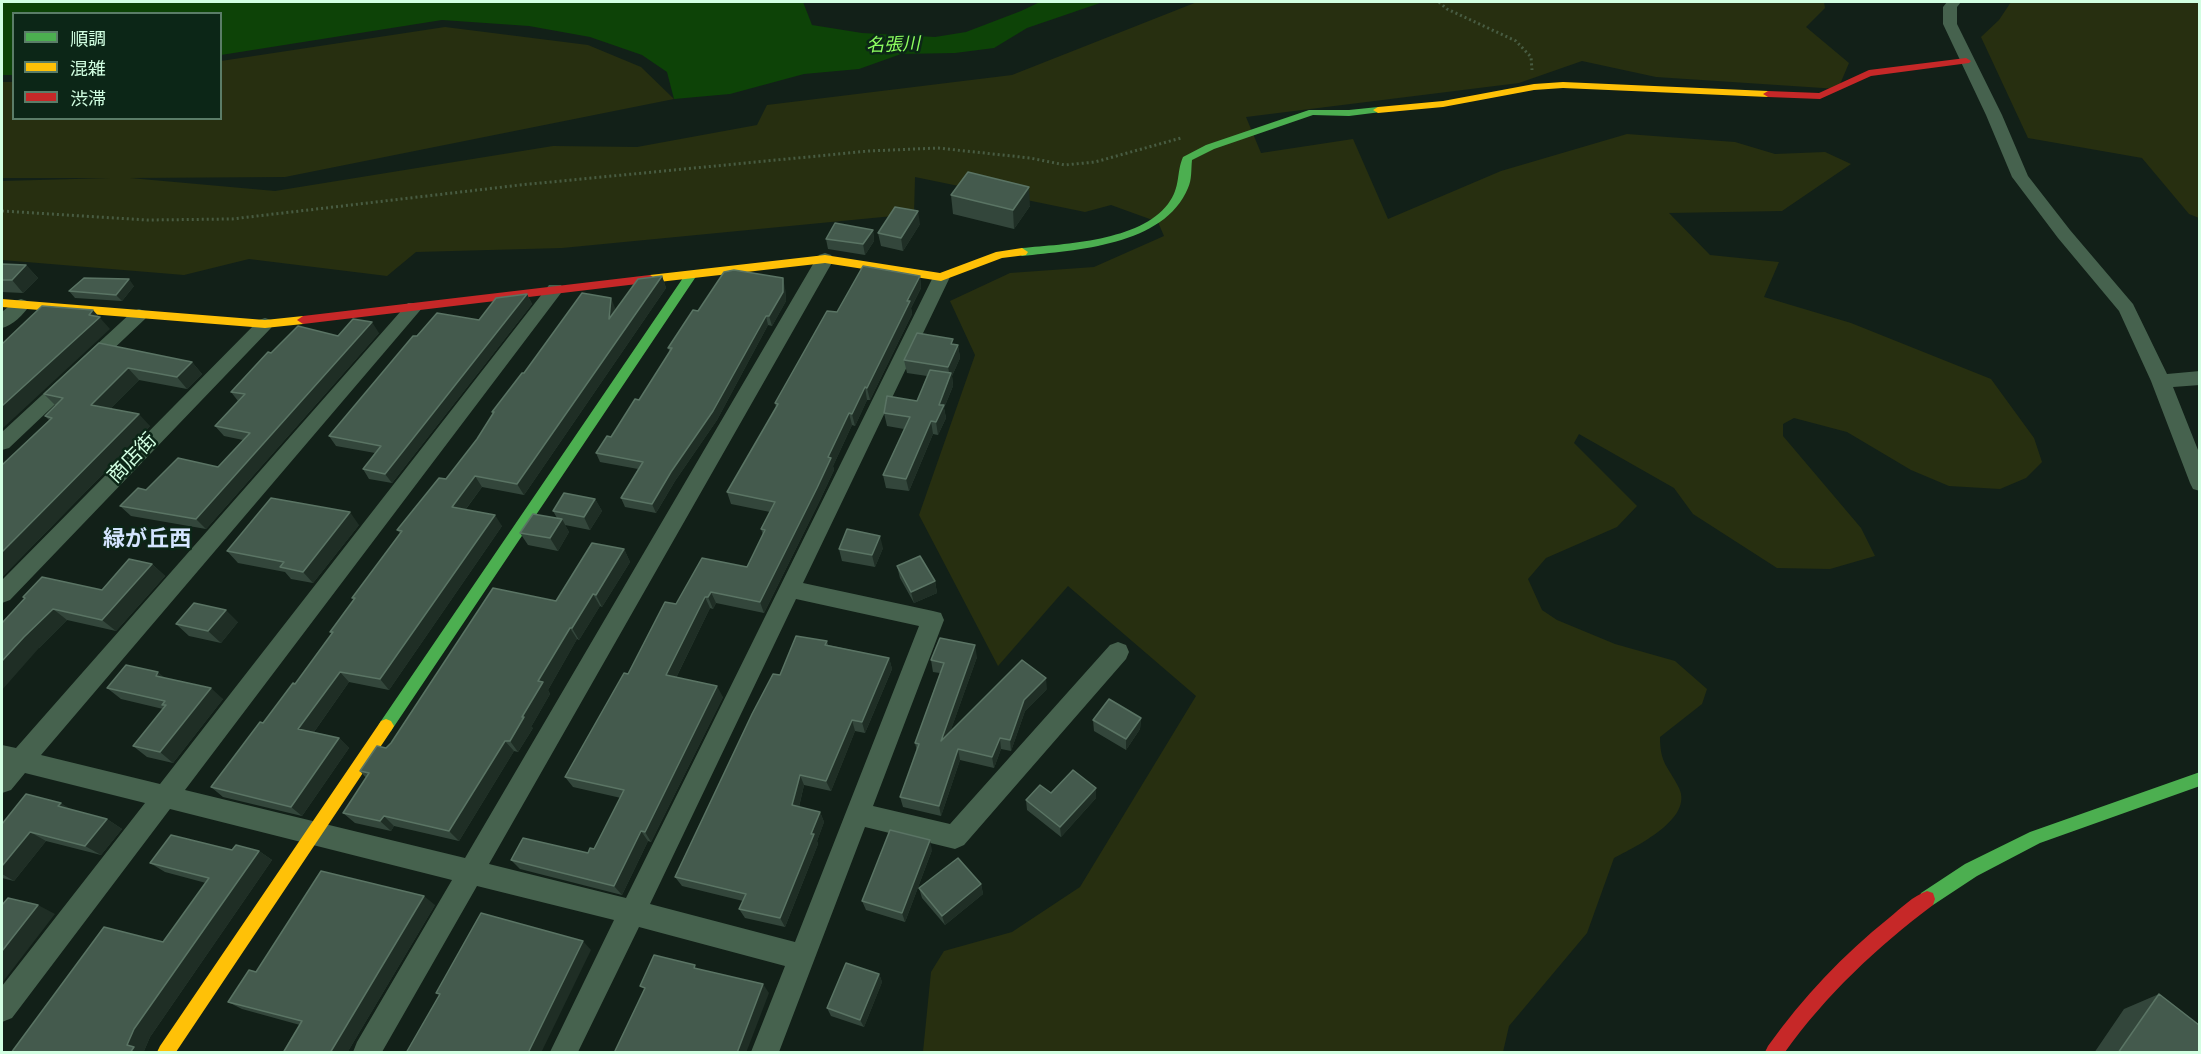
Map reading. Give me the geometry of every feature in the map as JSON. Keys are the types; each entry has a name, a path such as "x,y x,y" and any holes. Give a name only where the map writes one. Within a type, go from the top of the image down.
{"street":[{"path":"1954,2 1950,7 1950,24 1994,115 2020,177 2127,308 2161,381 2199,483"},
{"path":"2,303 265,324 825,259 941,277 1000,255 1096,244 1147,227 1171,209 1180,198 1188,173 1187,159 1210,147 1312,112 1349,113 1443,104 1534,87 1586,84 1820,96 1869,73 1966,61"},
{"path":"367,1053 825,259"},
{"path":"166,1053 691,275"},
{"path":"564,1053 941,277"},
{"path":"2,1008 555,289"},
{"path":"2,322 21,305"},
{"path":"2,782 11,759 414,307"},
{"path":"2,443 139,315"},
{"name":"商店街","path":"2,594 265,324"},
{"path":"2161,381 2199,378"},
{"path":"765,1053 933,620 790,589"},
{"path":"857,814 955,837 1118,652"},
{"path":"11,759 632,912 801,957"},
{"path":"1774,1053 1825,989 1868,945 1943,887 2033,838 2077,821 2170,792 2199,779"}],"path":[{"path":"1439,2 1447,9 1516,41 1531,57 1534,87"},
{"path":"2,211 147,220 232,219 520,185 869,151 938,148 1030,158 1065,165 1095,162 1182,138"}],"shaded area":[{"path":"1197,2 1824,2 1825,8 1806,27 1849,63 1838,89 1656,77 1582,61 1519,83 1246,117 1261,153 1353,139 1388,219 1501,171 1627,134 1735,142 1775,154 1825,152 1851,164 1782,211 1669,213 1710,255 1779,262 1764,297 1851,323 1991,379 2034,438 2042,462 2026,478 2000,489 1949,486 1911,470 1847,432 1794,418 1783,424 1783,436 1861,528 1875,556 1830,569 1777,568 1693,514 1674,488 1579,434 1574,443 1637,506 1617,527 1546,558 1528,579 1542,610 1557,620 1615,644 1675,661 1707,689 1702,704 1660,737 1663,759 1679,788 1681,799 1678,810 1671,821 1660,831 1614,858 1587,933 1509,1026 1503,1052 923,1052 931,972 944,951 1012,932 1080,887 1196,696 1068,586 998,666 919,515 975,355 950,301 1010,273 1094,267 1164,236 1158,222 1111,205 1085,212 915,177 914,214 562,248 416,252 387,276 249,259 184,275 2,260 2,181 110,178 2,178 2,82 12,82 12,120 222,120 222,61 445,27 588,45 641,67 674,99 285,177 130,178 275,191 553,146 637,147 757,125 767,105 1012,75"},
{"path":"2011,2 2199,2 2199,218 2189,214 2142,158 2028,138 1981,37 1999,20"}],"water":[{"name":"名張川","path":"2,2 803,2 812,25 862,33 935,37 966,32 1040,2 1103,2 1027,28 994,48 955,53 901,54 859,69 804,74 730,94 674,99 667,72 642,55 590,37 529,26 442,20 222,55 222,12 12,12 12,75 2,75"}],"building":[{"path":"968,172 1029,187 1013,210 951,195"},
{"path":"895,207 918,211 901,238 878,233"},
{"path":"835,223 873,230 863,244 826,239"},
{"path":"2,264 26,265 12,280 2,280"},
{"path":"863,266 920,276 867,388 865,387 852,414 849,413 828,457 831,458 817,488 760,602 711,592 708,597 705,597 666,675 717,686 645,832 641,831 614,886 511,860 523,838 588,853 590,848 594,849 624,790 565,777 624,673 628,674 665,602 676,604 702,558 747,567 765,530 761,529 775,502 727,492 778,404 775,403 827,311 837,312"},
{"path":"734,270 783,278 783,292 769,316 766,316 713,411 652,504 621,498 643,462 596,453 607,436 611,437 635,399 639,400 672,348 668,348 693,310 698,311 724,272"},
{"path":"662,276 517,484 475,476 452,507 495,515 380,679 340,672 298,729 339,738 291,807 211,787 260,722 263,723 293,683 295,684 333,632 330,632 355,598 352,598 402,531 397,530 439,478 446,479 477,439 494,412 492,412 524,373 582,293 611,298 609,319 638,279"},
{"path":"84,278 129,279 116,295 69,291"},
{"path":"527,294 385,474 363,469 381,446 329,436 413,336 417,336 437,313 479,320 496,298"},
{"path":"42,306 93,310 89,315 100,317 2,406 2,344"},
{"path":"353,319 372,322 196,519 120,506 138,488 146,490 178,458 218,467 250,433 215,426 245,394 231,392 268,352 271,353 298,326 338,336"},
{"path":"917,333 953,339 951,344 958,345 948,367 904,360"},
{"path":"99,343 192,362 177,377 128,368 91,405 139,414 2,552 2,465 52,418 45,416 63,398 44,394"},
{"path":"930,370 951,373 939,405 944,405 936,422 931,421 906,479 883,475 910,417 884,413 887,396 917,401"},
{"path":"564,493 595,499 584,517 553,511"},
{"path":"271,498 350,512 303,572 280,567 284,562 227,551"},
{"path":"533,514 562,519 550,538 520,533"},
{"path":"847,529 880,536 872,555 839,549"},
{"path":"592,543 624,549 596,595 593,594 570,628 538,681 543,682 510,741 505,741 449,831 384,816 380,821 343,813 369,773 360,771 377,746 386,748 391,743 493,588 556,601"},
{"path":"920,556 935,581 911,592 897,566"},
{"path":"129,559 152,564 102,620 53,609 2,661 2,623 42,577 102,590"},
{"path":"194,603 226,610 208,631 176,624"},
{"path":"796,636 827,641 825,645 889,658 862,722 852,720 826,781 800,775 792,805 820,812 811,834 814,834 780,918 739,909 746,894 675,877 752,714 773,674 780,675"},
{"path":"940,638 975,645 941,741 1022,660 1046,678 1024,700 1010,740 1000,738 992,757 958,749 939,806 900,797 919,744 915,743 944,663 931,660"},
{"path":"126,665 158,672 156,676 211,688 160,752 133,746 166,705 162,705 165,701 107,688"},
{"path":"1109,699 1141,718 1126,739 1093,720"},
{"path":"1073,770 1096,788 1060,827 1026,800 1040,785 1051,793"},
{"path":"26,794 61,803 58,806 107,819 85,846 30,832 2,866 2,824"},
{"path":"890,830 930,840 902,913 862,901"},
{"path":"171,835 232,850 236,845 259,851 134,1029 127,1045 134,1047 130,1053 11,1053 104,927 163,942 209,878 150,863"},
{"path":"958,858 981,884 942,916 919,888"},
{"path":"321,871 424,896 330,1053 283,1053 302,1021 228,1002 249,970 256,972"},
{"path":"8,898 38,905 2,951 2,905"},
{"path":"481,913 583,941 528,1053 406,1053 440,994 436,993"},
{"path":"654,955 695,965 694,968 763,984 737,1053 614,1053 645,988 640,986"},
{"path":"846,963 879,974 860,1020 827,1008"},
{"path":"2159,994 2199,1025 2199,1053 2118,1053"}],"traffic: fast":[{"path":"1022,252 1101,242 1153,223 1172,207 1184,186 1187,159 1210,147 1312,112 1349,113 1378,110"},
{"path":"386,726 691,275"},
{"path":"1927,899 1971,870 2036,837 2200,779"}],"traffic: slow":[{"path":"1378,110 1443,104 1534,87 1563,85 1768,94"},
{"path":"650,279 825,259 941,277 1000,255 1022,252"},
{"path":"2,303 265,324 303,320"},
{"path":"166,1052 386,726"}],"traffic: jam":[{"path":"1768,94 1820,96 1869,73 1966,61"},
{"path":"303,320 650,279"},
{"path":"1774,1052 1825,988 1864,950 1927,899"}],"district":[{"name":"緑が丘西","path":"147,541"}]}
